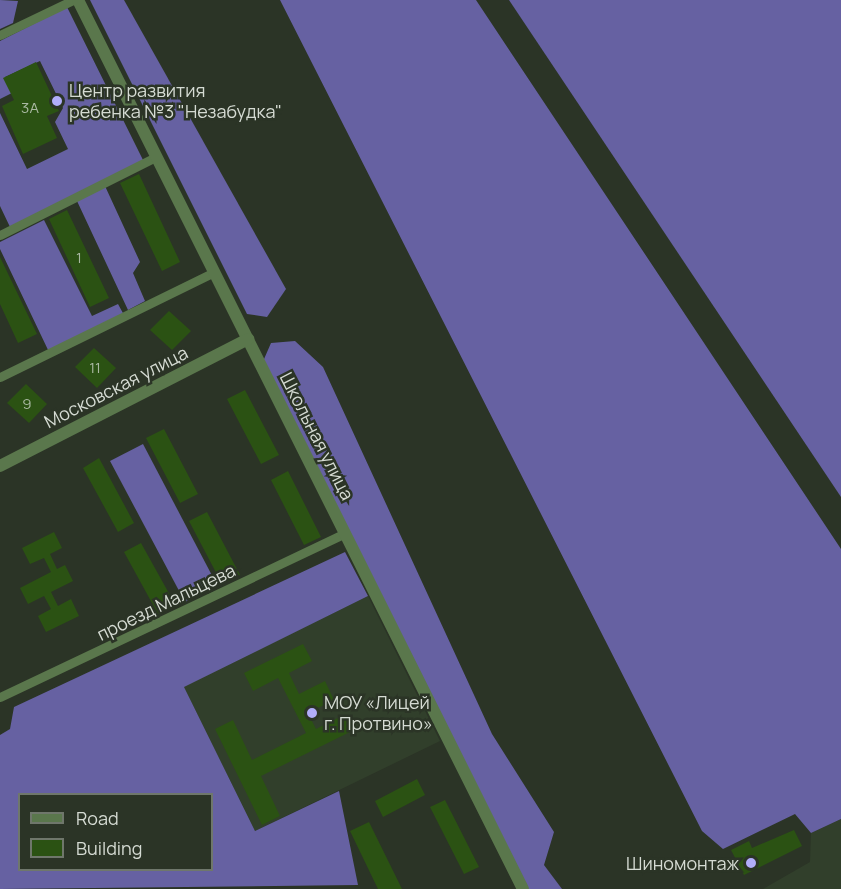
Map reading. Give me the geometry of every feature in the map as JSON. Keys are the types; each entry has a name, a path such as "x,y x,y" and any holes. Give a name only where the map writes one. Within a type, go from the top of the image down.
{"street":[{"path":"0,35 73,0"},
{"name":"Школьная улица","path":"78,0 523,889"},
{"path":"0,235 156,157"},
{"path":"0,378 214,272"},
{"name":"Московская улица","path":"0,466 248,339"},
{"name":"проезд Мальцева","path":"0,697 345,533"}],"shaded area":[{"path":"0,0 18,1 13,23 0,29"},
{"path":"90,0 124,0 286,289 267,317 247,314"},
{"path":"280,0 476,0 841,549 841,819 811,833 795,814 723,849 702,831"},
{"path":"509,0 841,0 841,497"},
{"name":"Центр развития ребенка №3 \"Незабудка\"","path":"67,7 143,160 10,227 0,206 0,113 27,169 68,149 55,122 63,108 40,61 5,77 12,93 0,99 0,41"},
{"path":"105,186 140,262 133,273 145,301 128,310 77,201"},
{"path":"44,220 92,316 118,304 124,315 49,352 0,249 0,242"},
{"path":"295,341 323,367 492,734 554,832 544,865 562,889 527,889 261,366 271,343"},
{"path":"143,444 217,585 185,602 110,461"},
{"path":"345,552 368,596 184,687 255,831 339,791 358,885 0,889 0,735 10,729 14,707"},
{"name":"МОУ «Лицей г. Протвино»","path":"368,596 440,741 255,831 183,686"},
{"path":"841,819 841,889 763,889 810,862 811,833"}],"building":[{"path":"36,62 59,111 47,116 57,138 23,154 2,106 14,100 3,78"},
{"path":"139,174 180,262 162,271 120,183"},
{"path":"67,210 109,298 90,307 49,219"},
{"path":"0,257 37,334 18,343 0,304"},
{"path":"169,311 191,331 172,350 150,330"},
{"path":"94,348 116,368 97,388 75,367"},
{"path":"26,384 47,404 29,423 7,403"},
{"path":"245,390 279,455 261,464 227,399"},
{"path":"164,429 198,494 180,503 146,438"},
{"path":"99,458 134,523 118,532 83,468"},
{"path":"288,471 321,537 304,545 271,480"},
{"path":"207,512 240,575 222,584 189,521"},
{"path":"54,532 62,548 50,554 57,569 65,565 73,581 51,592 58,606 71,599 79,616 46,632 38,616 51,609 44,596 28,604 20,588 51,572 44,558 30,564 22,548"},
{"path":"141,543 176,606 158,614 124,552"},
{"path":"303,644 312,661 289,673 299,694 325,681 334,700 308,713 316,729 344,715 352,731 261,776 280,816 262,825 215,729 233,720 252,760 306,733 278,678 253,691 244,673"},
{"path":"417,779 425,795 383,817 375,801"},
{"path":"445,800 479,867 464,874 430,807"},
{"path":"369,822 402,889 378,889 350,831"},
{"path":"794,830 802,846 744,875 731,850 749,841 752,848"}],"place":[{"name":"Центр развития ребенка №3 \"Незабудка\"","path":"57,101"},
{"name":"МОУ «Лицей г. Протвино»","path":"312,713"},
{"name":"Шиномонтаж","path":"751,863"}]}
